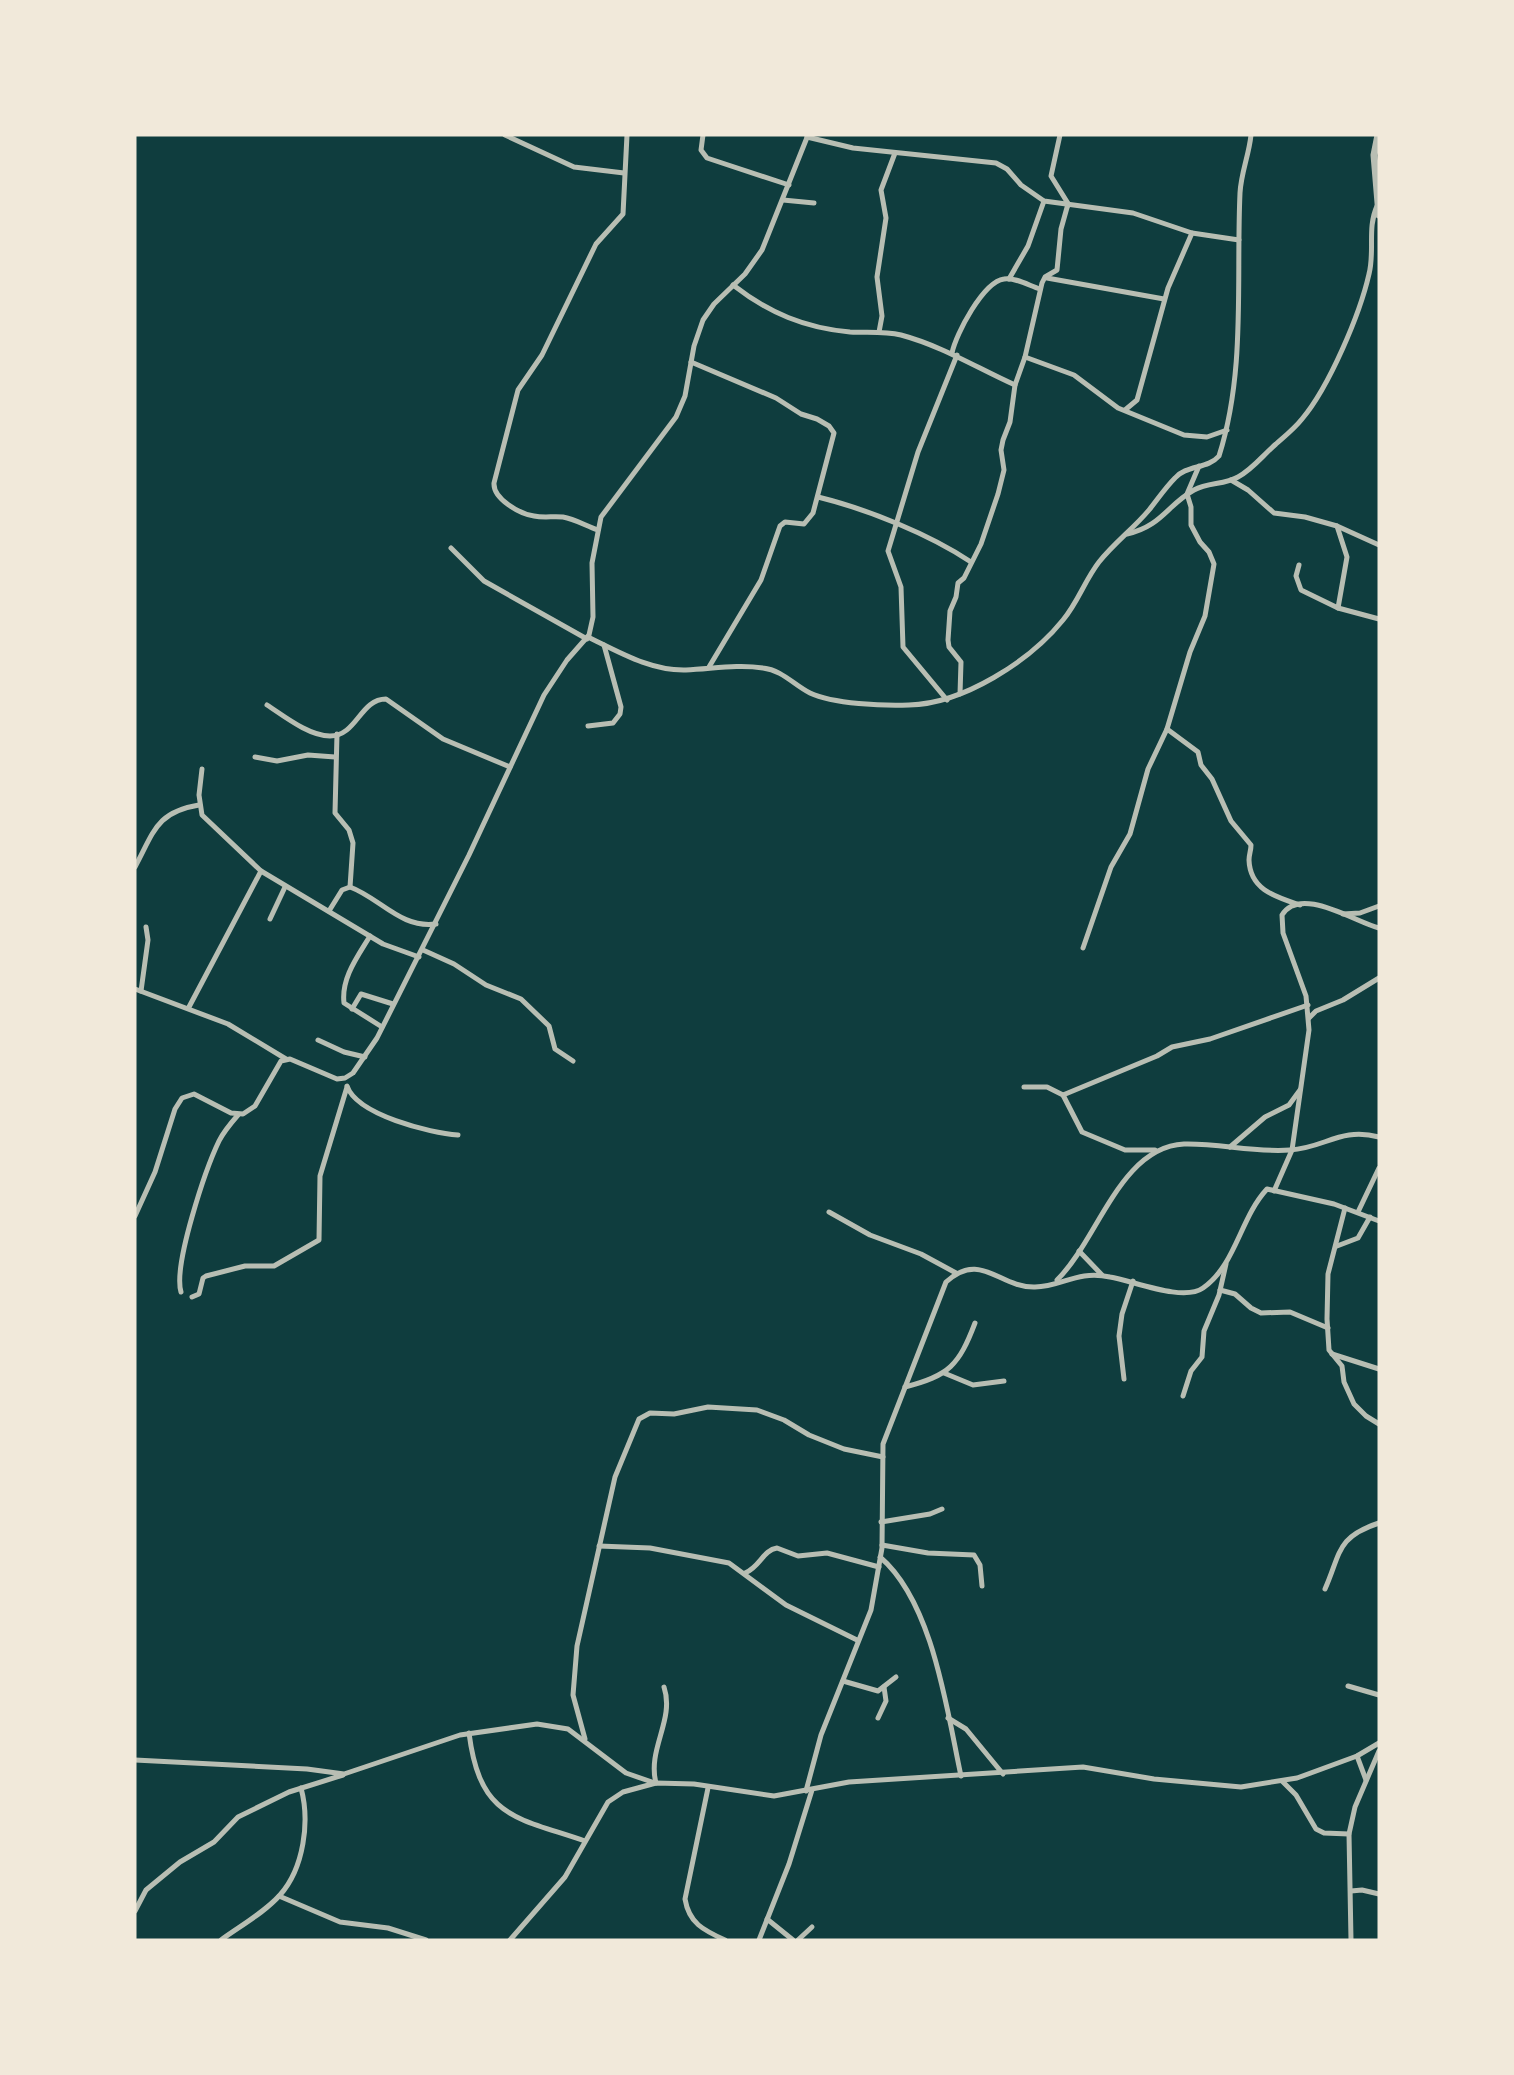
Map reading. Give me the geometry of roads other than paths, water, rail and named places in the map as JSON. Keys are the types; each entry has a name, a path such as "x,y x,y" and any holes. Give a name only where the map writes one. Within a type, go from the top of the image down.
{"street":[{"path":"505,135 574,167 624,173"},
{"path":"598,530 565,517 538,517 525,513 500,498 494,491 494,483 518,390 542,355 596,244 623,214 627,135"},
{"path":"703,135 701,150 707,158 789,185"},
{"path":"1060,135 1051,176 1069,205"},
{"path":"451,548 484,581 587,638 627,656 660,666 685,670 709,667 764,668 789,678 812,694 828,698 906,705 947,700 996,676 1036,649 1065,618 1100,560 1177,475 1216,459 1227,430 1240,315 1241,182 1251,135"},
{"path":"1378,135 1374,155 1379,215"},
{"path":"146,927 148,940 138,990 189,1007 228,1024 286,1059 337,1079 353,1073 382,1027 423,950 550,685 587,638 593,617 592,563 600,517 676,417 687,390 697,334 703,321 714,304 745,274 762,250 807,136 853,148 996,163 1007,169 1021,185 1044,201 1133,213 1192,233 1239,240"},
{"path":"879,333 882,316 877,277 886,218 881,190 895,153"},
{"path":"783,200 814,203"},
{"path":"1010,279 1028,246 1044,201"},
{"path":"960,694 962,670 958,657 948,644 949,613 956,597 958,583 964,578 981,544 998,494 1004,470 1001,450 1011,422 1015,385 1025,357 1040,289 1045,277 1057,270 1060,229 1069,205"},
{"path":"1125,535 1153,525 1187,494 1200,487 1231,480 1251,468 1292,431 1316,398 1336,360 1366,284 1373,248 1371,221 1377,207"},
{"path":"1125,410 1137,400 1164,299 1192,233"},
{"path":"1045,277 1164,299"},
{"path":"947,700 903,647 901,587 888,551 954,354 956,336 967,316 996,282 1010,279 1040,289"},
{"path":"733,285 769,311 787,319 828,330 900,335 954,354 1015,385"},
{"path":"1025,357 1074,375 1111,404 1189,436 1207,437 1227,430"},
{"path":"692,362 776,398 801,414 817,419 832,429 834,439 813,513 804,524 785,522 780,526 761,580 709,667"},
{"path":"1083,948 1111,867 1130,834 1148,769 1167,729 1190,652 1201,630 1214,564 1191,525 1191,507 1187,494 1199,466"},
{"path":"1231,480 1248,490 1274,513 1305,517 1337,526 1379,545"},
{"path":"818,497 859,509 936,542 971,562"},
{"path":"1337,526 1347,557 1338,608"},
{"path":"1299,565 1296,576 1301,590 1338,608 1379,618"},
{"path":"588,726 613,723 620,714 621,707 604,645"},
{"path":"267,705 305,728 321,734 337,734 353,725 369,704 378,699 386,699 443,739 510,767"},
{"path":"1167,729 1198,752 1201,765 1212,778 1231,821 1251,845 1249,861 1255,882 1271,895 1301,905"},
{"path":"337,734 336,813 349,830 353,843 350,887"},
{"path":"255,757 277,761 308,755 335,757"},
{"path":"202,769 199,805 202,815 261,871 398,952 419,957"},
{"path":"135,867 162,818 175,810 199,805"},
{"path":"189,1007 261,871"},
{"path":"270,919 285,887"},
{"path":"350,887 402,918 422,925 436,924"},
{"path":"329,911 342,890 350,887"},
{"path":"1274,1191 1292,1150 1309,1018 1308,1005 1296,964 1281,926 1283,912 1301,905 1317,904 1379,928"},
{"path":"1343,914 1360,913 1379,906"},
{"path":"370,936 344,985 344,1003 382,1027"},
{"path":"423,950 454,964 486,985 521,999 549,1026 555,1049 573,1061"},
{"path":"1309,1018 1316,1011 1343,1000 1379,978"},
{"path":"352,1009 361,994 393,1004"},
{"path":"1064,1095 1157,1056 1172,1047 1209,1039 1308,1005"},
{"path":"318,1040 344,1052 365,1056"},
{"path":"181,1292 179,1281 182,1261 206,1171 220,1138 238,1115 255,1106 278,1064 286,1059"},
{"path":"344,1078 350,1096 363,1105 426,1131 459,1135"},
{"path":"1024,1088 1041,1086 1064,1095 1082,1132 1125,1150 1159,1150"},
{"path":"192,1298 199,1294 203,1278 206,1276 245,1266 274,1266 320,1240 320,1176 347,1087"},
{"path":"1230,1147 1265,1117 1289,1105 1301,1089"},
{"path":"135,1216 153,1177 175,1109 182,1098 194,1094 238,1115"},
{"path":"1055,1282 1067,1270 1130,1173 1147,1155 1183,1144 1292,1150 1351,1134 1362,1133 1379,1137"},
{"path":"1358,1212 1379,1168"},
{"path":"1183,1396 1191,1371 1202,1357 1204,1332 1220,1290 1226,1262 1245,1221 1265,1190 1345,1208 1379,1221"},
{"path":"1345,1208 1327,1285 1331,1354 1342,1366 1344,1382 1354,1404 1366,1416 1379,1424"},
{"path":"829,1212 870,1235 913,1250 956,1273"},
{"path":"1337,1246 1358,1238 1370,1217"},
{"path":"1079,1251 1102,1275"},
{"path":"759,1940 795,1846 821,1735 857,1640 871,1610 882,1545 883,1444 946,1282 956,1273 974,1268 1035,1287 1080,1275 1102,1275 1188,1294 1203,1288 1226,1262"},
{"path":"1124,1379 1119,1336 1122,1314 1133,1281"},
{"path":"1220,1290 1235,1294 1251,1308 1261,1313 1290,1312 1328,1328"},
{"path":"905,1387 944,1373 957,1362 975,1323"},
{"path":"1331,1354 1379,1369"},
{"path":"944,1373 973,1385 1004,1381"},
{"path":"585,1739 573,1695 574,1669 615,1477 635,1425 644,1414 674,1414 708,1407 757,1410 784,1420 809,1435 844,1449 883,1457"},
{"path":"881,1522 930,1514 942,1509"},
{"path":"1325,1588 1339,1549 1345,1541 1379,1523"},
{"path":"882,1545 928,1553 974,1556 980,1565 982,1586"},
{"path":"599,1546 650,1548 729,1563 786,1605 857,1640"},
{"path":"745,1573 757,1568 767,1551 777,1548 798,1556 827,1554 879,1567"},
{"path":"880,1557 902,1581 923,1621 961,1776"},
{"path":"843,1681 878,1691 896,1677"},
{"path":"1348,1686 1379,1695"},
{"path":"655,1783 653,1762 668,1711 664,1687"},
{"path":"878,1718 886,1701 884,1687"},
{"path":"948,1718 966,1729 1003,1774"},
{"path":"135,1911 152,1884 180,1862 214,1842 238,1817 301,1788 414,1749 469,1733 537,1724 559,1726 585,1739 626,1773 655,1783"},
{"path":"469,1733 477,1770 489,1793 502,1808 515,1819 585,1841"},
{"path":"510,1940 565,1877 602,1809 613,1797 639,1785 655,1783 774,1796 849,1782 1003,1774 1083,1767 1241,1787 1282,1781 1358,1756 1379,1743"},
{"path":"1351,1940 1349,1834 1355,1807 1379,1751"},
{"path":"1358,1756 1366,1780"},
{"path":"135,1760 307,1769 344,1774"},
{"path":"1282,1781 1296,1795 1316,1829 1324,1833 1349,1834"},
{"path":"221,1940 238,1930 279,1896 293,1874 302,1846 305,1818 301,1788"},
{"path":"708,1788 685,1899 688,1914 696,1925 725,1940"},
{"path":"1351,1891 1362,1890 1379,1894"},
{"path":"279,1896 340,1922 388,1928 426,1940"},
{"path":"766,1919 793,1940"},
{"path":"798,1940 812,1927"}]}
